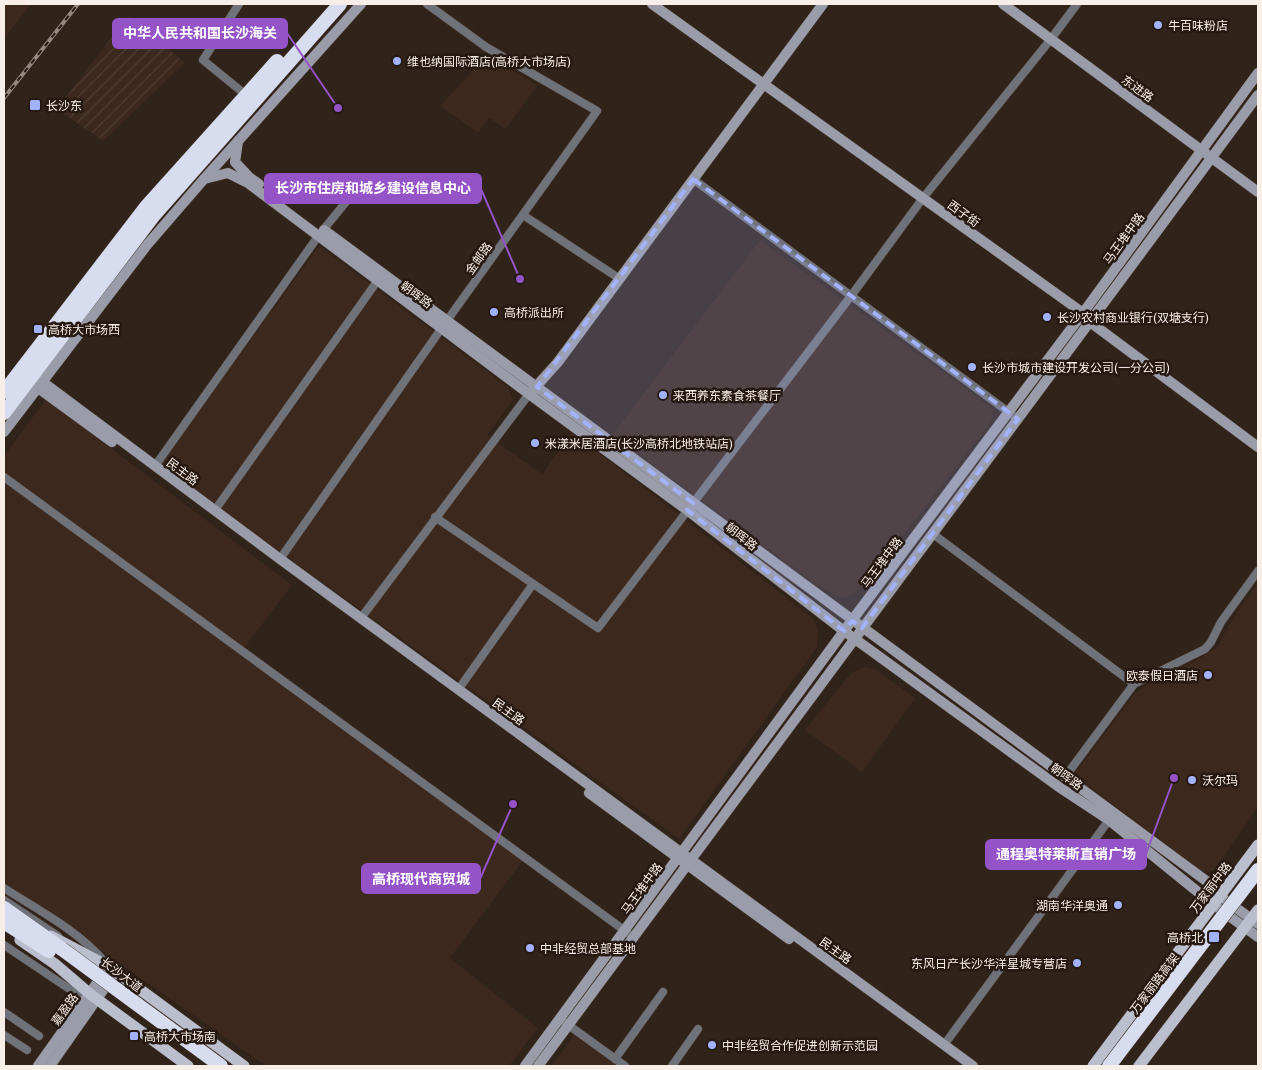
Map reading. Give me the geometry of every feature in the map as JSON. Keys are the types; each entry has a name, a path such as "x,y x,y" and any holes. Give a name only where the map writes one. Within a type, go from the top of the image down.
{"highway":[{"path":"4,392 146,207 330,4"},
{"path":"4,413 38,381 154,215 340,4"},
{"name":"万家丽路高架","path":"1109,1066 1258,870"},
{"name":"万家丽路高架","path":"1121,1066 1258,886"},
{"name":"长沙大道","path":"4,907 57,951 210,1066"},
{"name":"长沙大道","path":"4,922 57,951 221,1066"}],"main road":[{"name":"万家丽中路","path":"1093,1066 1258,845"},
{"path":"1139,1066 1254,920"},
{"path":"25,923 76,948 112,969 244,1066"},
{"path":"4,929 55,964 174,1062 188,1066"}],"street":[{"path":"239,4 203,60 246,95"},
{"path":"4,432 38,381 147,245 361,4"},
{"name":"金邮路","path":"280,559 597,110 486,46 427,4"},
{"name":"西子街","path":"652,4 1083,313 1090,322 1258,446"},
{"path":"361,618 529,394 537,387 620,279 823,4"},
{"name":"东进路","path":"1003,4 1258,192"},
{"path":"436,517 598,628 851,296 923,198 1076,4"},
{"name":"马王堆中路","path":"685,859 844,631 1083,313 1258,74"},
{"name":"马王堆中路","path":"524,1066 564,1022 685,859 855,638 1258,95"},
{"name":"朝晖路","path":"238,141 235,162 250,177 378,280 537,387 844,631 1059,787 1109,820 1217,900 1254,920 1258,936"},
{"name":"朝晖路","path":"204,179 228,173 248,184 321,233 444,325 529,394 862,628 1066,777 1204,880 1217,900"},
{"path":"693,179 1018,419"},
{"path":"155,466 321,233 350,197"},
{"path":"523,215 620,279"},
{"path":"215,510 378,280"},
{"name":"民主路","path":"38,381 361,618 963,1066"},
{"name":"民主路","path":"38,381 685,859 973,1066"},
{"path":"4,479 629,934"},
{"path":"933,534 1134,684"},
{"path":"1066,777 1134,684 1205,649 1211,642 1221,622 1258,572"},
{"path":"458,690 533,584"},
{"path":"944,1045 1109,820"},
{"path":"4,888 92,947 112,969"},
{"path":"4,900 76,948"},
{"path":"4,945 74,992 94,997"},
{"name":"嘉盈路","path":"50,1066 112,969"},
{"path":"615,1059 663,992"},
{"name":"嘉盈路","path":"38,1066 94,997"},
{"path":"4,1012 39,1036"},
{"path":"564,1022 625,1066"},
{"name":"马王堆中路","path":"538,1066 564,1022"},
{"path":"672,1066 698,1029"},
{"path":"4,1035 26,1050"}],"highlighted area":[{"path":"693,179 1018,419 862,628 852,621 844,631 687,510 693,503 537,387"}],"shaded area":[{"path":"4,4 31,4 4,39"},
{"path":"128,16 185,63 103,141 57,109"},
{"path":"489,62 499,63 538,85 506,129 489,118 478,133 440,106 475,68"},
{"path":"760,240 991,407 993,412 992,421 866,583 844,598 835,596 819,586 612,435"},
{"path":"319,246 508,387 513,400 487,435 542,474 572,432 814,619 818,630 817,647 679,839 160,465"},
{"path":"46,399 292,585 244,648 527,855 450,958 538,1028 509,1066 266,1066 4,883 4,456"},
{"path":"1258,584 1258,807 1215,869 1207,873 1200,870 1074,775 1135,693 1148,684 1193,663 1217,647 1235,615"},
{"path":"865,667 875,669 915,698 862,772 805,730 846,679 853,672"},
{"path":"575,1034 619,1066 551,1066"}],"railway":[{"path":"4,98 78,4"}],"place":[{"name":"牛百味粉店","path":"1158,25"},
{"name":"维也纳国际酒店(高桥大市场店)","path":"397,61"},
{"name":"长沙东","path":"35,105"},
{"name":"中华人民共和国长沙海关","path":"338,108"},
{"name":"长沙市住房和城乡建设信息中心","path":"520,279"},
{"name":"高桥派出所","path":"494,312"},
{"name":"长沙农村商业银行(双塘支行)","path":"1047,317"},
{"name":"高桥大市场西","path":"38,329"},
{"name":"长沙市城市建设开发公司(一分公司)","path":"972,367"},
{"name":"来西养东素食茶餐厅","path":"663,395"},
{"name":"米漾米居酒店(长沙高桥北地铁站店)","path":"535,443"},
{"name":"欧泰假日酒店","path":"1208,675"},
{"name":"通程奥特莱斯直销广场","path":"1174,778"},
{"name":"沃尔玛","path":"1192,780"},
{"name":"高桥现代商贸城","path":"513,804"},
{"name":"湖南华洋奥通","path":"1118,905"},
{"name":"高桥北","path":"1214,937"},
{"name":"中非经贸总部基地","path":"530,948"},
{"name":"东风日产长沙华洋星城专营店","path":"1077,963"},
{"name":"高桥大市场南","path":"134,1036"},
{"name":"中非经贸合作促进创新示范园","path":"712,1045"}]}
